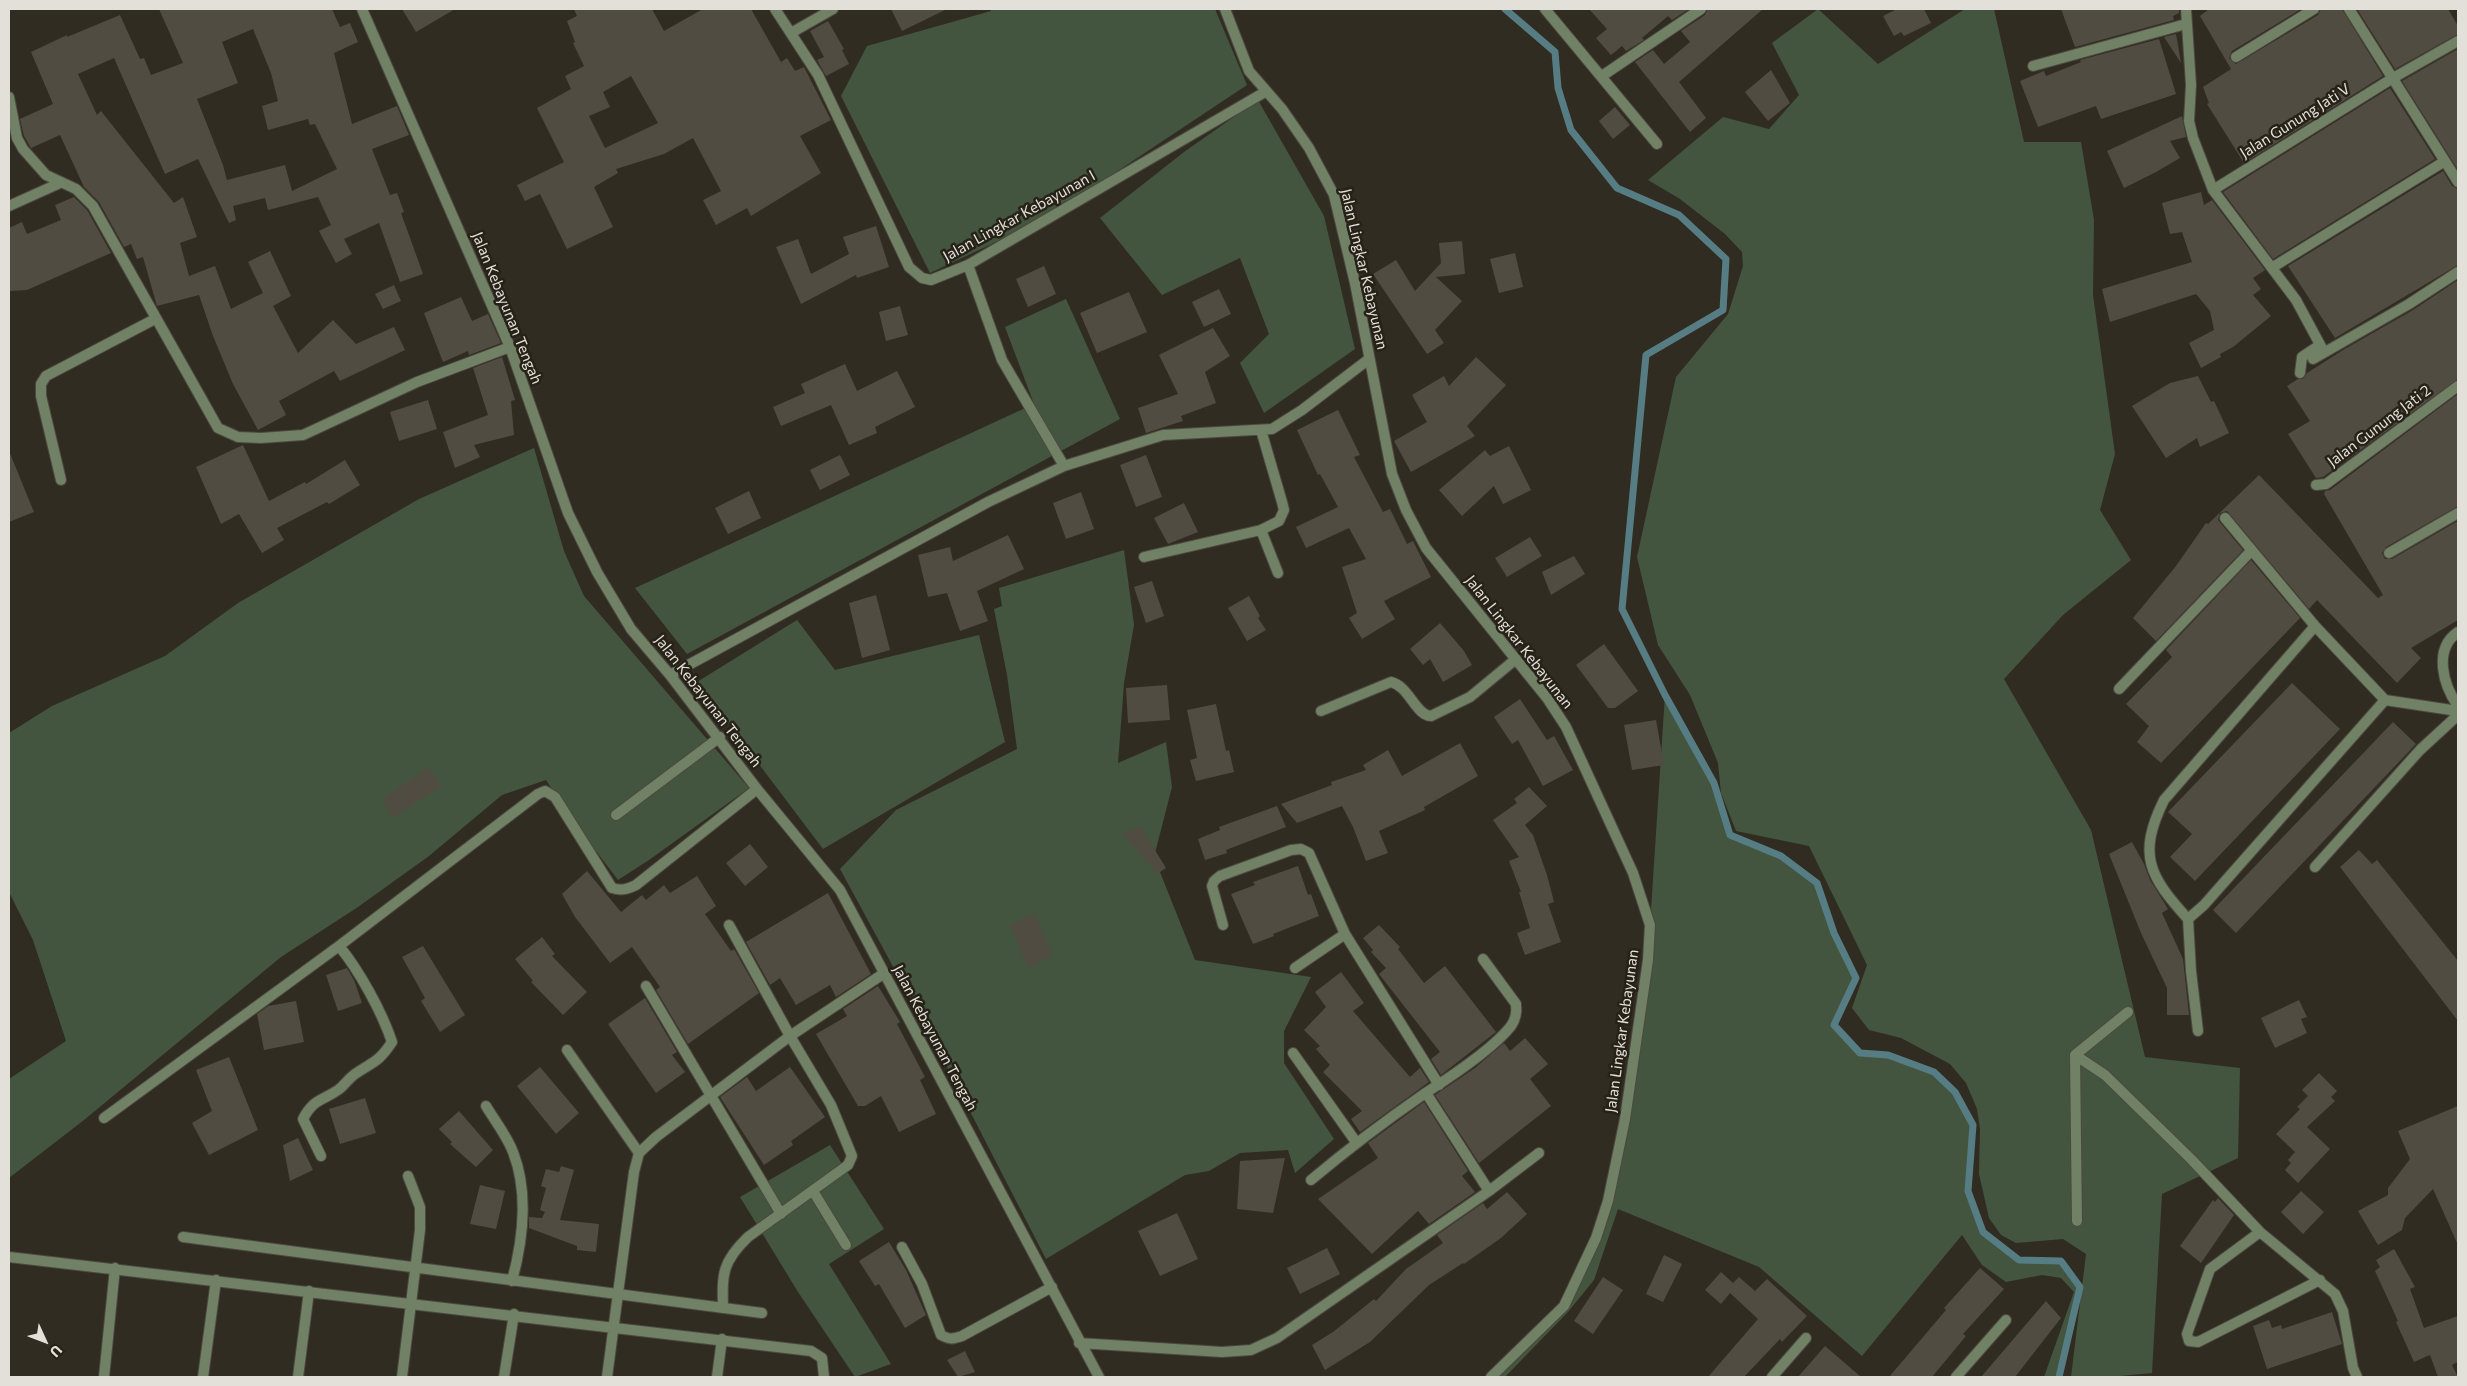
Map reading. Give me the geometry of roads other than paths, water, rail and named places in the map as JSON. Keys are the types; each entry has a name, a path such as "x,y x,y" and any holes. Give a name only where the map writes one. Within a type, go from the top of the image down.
{"street":[{"name":"Jalan Kebayunan Tengah","path":"362,9 510,347 568,513 597,572 631,629 720,737 757,789 840,890 1052,1287 1088,1366 1099,1377"},
{"name":"Jalan Lingkar Kebayunan I","path":"775,9 818,75 909,267 922,278 931,280 968,265 1265,92"},
{"path":"791,33 833,9"},
{"name":"Jalan Lingkar Kebayunan","path":"1224,9 1249,71 1265,92 1282,109 1309,148 1334,195 1370,359 1392,474 1406,510 1426,548 1547,698 1566,727 1633,873 1650,925 1643,998 1624,1119 1608,1201 1596,1238 1564,1306 1491,1377"},
{"path":"1545,9 1657,144"},
{"path":"1602,76 1701,9"},
{"path":"2186,9 2191,85 2189,121 2193,138 2213,190 2273,267 2296,300 2322,348"},
{"path":"2236,57 2314,9"},
{"path":"2349,9 2458,182"},
{"path":"2033,66 2186,24"},
{"name":"Jalan Gunung Jati V","path":"2213,190 2393,78 2458,41"},
{"path":"9,97 17,138 23,149 46,175 76,189 93,206 218,428 238,437 261,438 303,435 417,382 510,347"},
{"path":"2273,267 2445,161"},
{"path":"9,206 60,182"},
{"path":"968,265 1002,360 1064,466"},
{"path":"2300,373 2302,357 2369,328 2458,272"},
{"path":"61,480 41,396 41,384 46,376 155,319"},
{"path":"2313,359 2322,348"},
{"path":"670,675 988,502 1064,466 1163,435 1272,429 1302,410 1370,359"},
{"name":"Jalan Gunung Jati 2","path":"2316,485 2326,484 2458,386"},
{"path":"1144,557 1261,530 1280,521 1284,510 1261,430"},
{"path":"2389,553 2458,513"},
{"path":"2225,518 2315,626 2385,700 2458,711"},
{"path":"1261,530 1278,573"},
{"path":"2118,689 2252,550"},
{"path":"2198,1030 2191,971 2188,919 2168,898 2152,870 2148,840 2164,800 2315,626"},
{"path":"2458,632 2446,646 2442,655 2449,693 2458,706"},
{"path":"1320,711 1390,682 1402,687 1423,714 1431,716 1470,697 1516,660"},
{"path":"2188,919 2204,906 2385,700"},
{"path":"2314,867 2420,750 2458,715"},
{"path":"616,815 720,737"},
{"path":"104,1118 339,946 538,794 545,792 555,797 612,888 619,890 628,889 636,885 757,789"},
{"path":"1223,925 1212,886 1214,881 1220,876 1291,850 1301,849 1309,853 1314,860 1345,934 1439,1085"},
{"path":"723,1308 722,1277 727,1262 734,1250 748,1237 848,1165 851,1161 852,1151 831,1105 790,1036 729,925"},
{"path":"1295,968 1345,934"},
{"path":"321,1156 306,1128 304,1116 317,1100 337,1091 354,1075 381,1059 392,1042 386,1025 352,961 339,946"},
{"path":"1312,1180 1356,1142 1439,1085 1503,1035 1513,1024 1517,1013 1516,1004 1483,959"},
{"path":"607,1377 620,1294 634,1172 639,1153 656,1137 790,1036 884,974"},
{"path":"646,986 781,1214"},
{"path":"2075,1055 2128,1012"},
{"path":"567,1050 639,1153"},
{"path":"1292,1053 1356,1142"},
{"path":"2075,1055 2077,1221"},
{"path":"2075,1055 2105,1076 2260,1232 2335,1294 2343,1311 2357,1377"},
{"path":"1426,1093 1490,1191"},
{"path":"486,1106 513,1152 523,1194 521,1248 512,1281"},
{"path":"1079,1343 1222,1352 1251,1350 1277,1338 1490,1191 1539,1153"},
{"path":"402,1377 420,1230 420,1207 408,1176"},
{"path":"813,1191 846,1245"},
{"path":"2260,1232 2210,1269 2187,1334 2189,1341 2198,1342 2320,1280"},
{"path":"183,1238 762,1314"},
{"path":"902,1247 922,1284 941,1335 947,1339 953,1340 962,1336 1052,1287"},
{"path":"9,1257 514,1314 811,1351 822,1358 824,1377"},
{"path":"104,1377 115,1268"},
{"path":"203,1377 216,1280"},
{"path":"298,1377 309,1291"},
{"path":"504,1377 514,1314"},
{"path":"1956,1377 2006,1320"},
{"path":"1772,1377 1806,1338"},
{"path":"717,1377 722,1339"}],"waterway":[{"path":"1505,9 1555,52 1558,88 1571,130 1617,188 1679,215 1726,259 1723,310 1646,355 1622,609 1665,695 1714,783 1730,835 1781,856 1817,883 1834,933 1856,978 1834,1025 1860,1053 1888,1055 1934,1072 1955,1092 1973,1125 1968,1191 1983,1232 2019,1260 2061,1261 2080,1287 2059,1377"}]}
